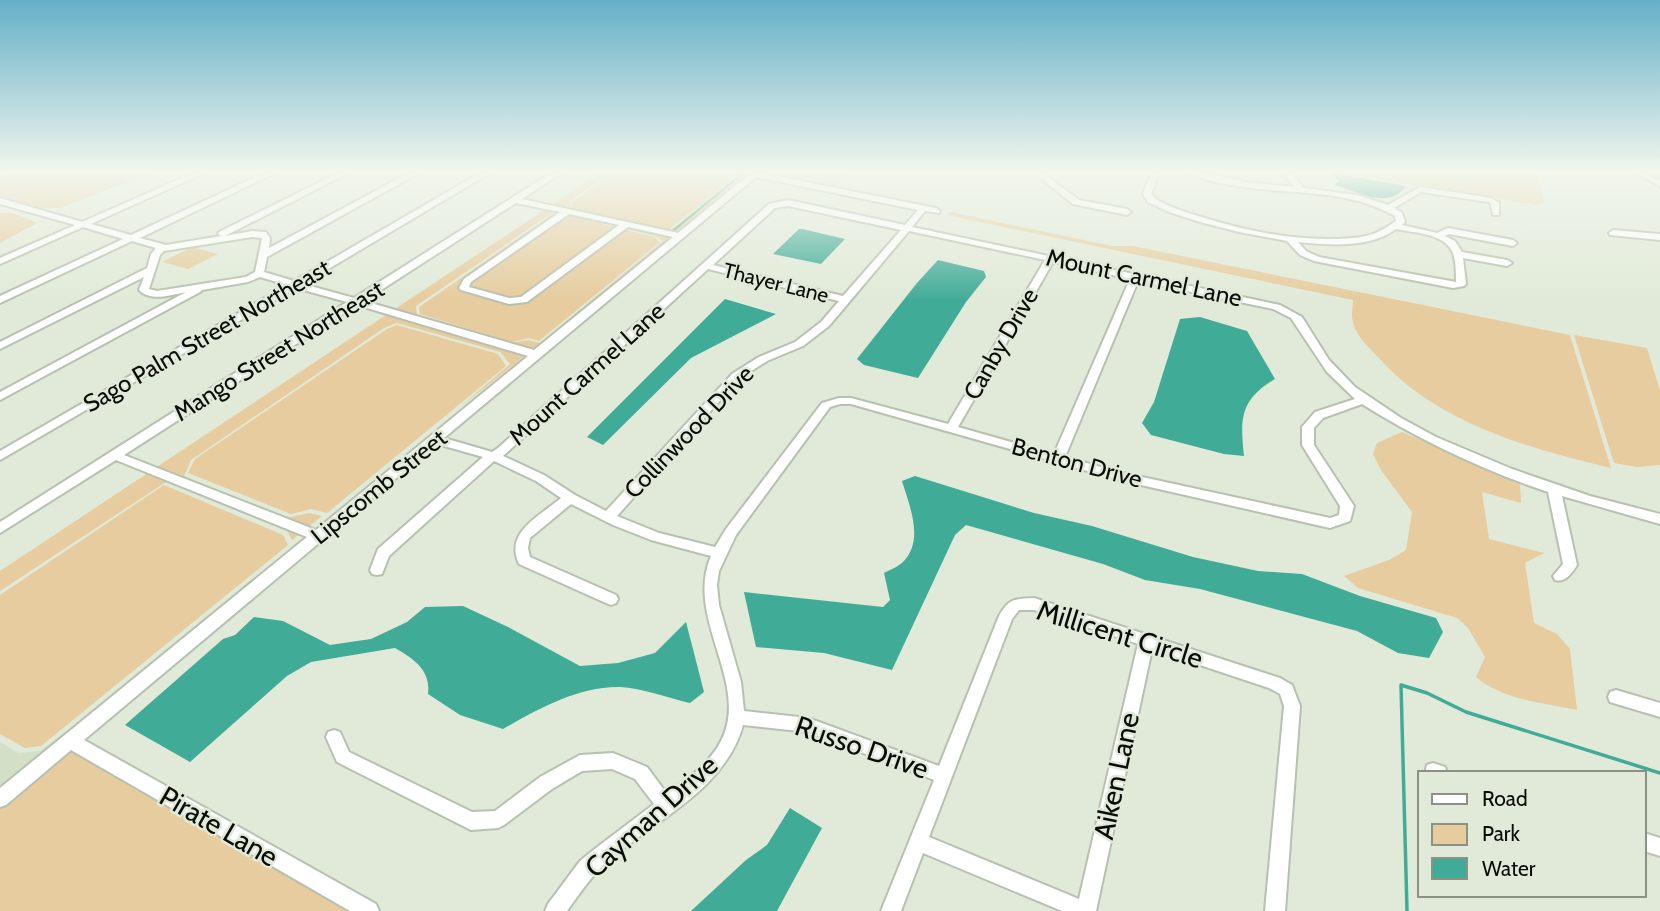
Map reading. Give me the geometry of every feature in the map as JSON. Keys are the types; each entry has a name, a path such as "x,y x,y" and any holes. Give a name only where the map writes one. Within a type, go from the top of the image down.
{"street":[{"path":"34,216 161,250 212,239 263,234 266,238 259,274"},
{"path":"45,216 80,227"},
{"path":"0,261 106,216"},
{"path":"0,300 180,216"},
{"path":"212,239 259,216"},
{"path":"263,256 337,216"},
{"name":"Sago Palm Street Northeast","path":"0,456 413,216"},
{"name":"Mango Street Northeast","path":"0,527 491,216"},
{"path":"561,216 467,281 464,288 509,301 524,300 627,225"},
{"path":"587,216 680,236"},
{"name":"Lipscomb Street","path":"0,799 437,440 705,216"},
{"name":"Mount Carmel Lane","path":"377,570 383,553 762,216"},
{"name":"Mount Carmel Lane","path":"847,216 1260,303 1295,316 1304,325 1326,364 1364,400 1437,442 1595,503 1660,519"},
{"name":"Collinwood Drive","path":"608,517 736,376 755,363 814,334 917,216"},
{"path":"1191,216 1245,233 1289,238 1354,242 1373,239 1397,227 1437,236 1451,243 1458,254 1461,284 1453,285 1312,258 1300,251 1289,238"},
{"path":"1397,227 1401,218 1399,216"},
{"path":"1437,236 1448,231 1455,220"},
{"path":"1448,231 1513,243"},
{"path":"1613,233 1660,237"},
{"path":"161,250 150,270 144,290 148,293 248,279 259,274 291,286 483,342 520,356 536,356"},
{"path":"1458,254 1507,262"},
{"name":"Canby Drive","path":"951,429 1050,259"},
{"name":"Thayer Lane","path":"706,266 846,300"},
{"path":"0,346 150,270"},
{"path":"1058,458 1135,277"},
{"path":"248,279 291,286"},
{"path":"0,397 205,286"},
{"name":"Benton Drive","path":"718,553 731,531 826,405 839,401 851,401 1119,476 1330,523 1345,518 1347,506 1308,445 1308,427 1319,415 1364,400"},
{"path":"437,440 493,456 540,478 570,498 608,517 656,537 718,553"},
{"path":"114,455 318,536"},
{"path":"1554,488 1570,565 1560,576"},
{"path":"570,498 524,536 521,548 524,560 611,599"},
{"name":"Cayman Drive","path":"555,911 588,868 714,766 730,743 736,717 735,690 713,612 709,584 718,553"},
{"name":"Millicent Circle","path":"891,911 1006,616 1015,605 1034,604 1274,683 1286,690 1292,706 1275,911"},
{"name":"Aiken Lane","path":"1086,911 1146,641"},
{"path":"1616,697 1660,710"},
{"name":"Russo Drive","path":"736,717 808,725 945,776"},
{"path":"334,737 343,757 471,821 498,819 545,783 580,763 612,761 641,773 665,805"},
{"name":"Pirate Lane","path":"70,741 369,911"},
{"path":"918,842 1086,911"}],"shaded area":[{"path":"65,732 71,735 0,794 0,742 18,753 40,751"}],"green space":[{"path":"0,216 20,216 37,223 0,243"},
{"path":"536,216 548,216 416,306 417,315 509,343 528,340 540,343 663,241 655,236 573,216 596,216 669,231 688,216 700,216 458,409 510,364 500,352 397,323 384,328 191,460 184,476 287,518 309,513 322,516 292,540 287,531 166,482 0,591 0,571"},
{"path":"551,216 570,216 654,237 660,242 539,341 529,338 512,342 420,314 419,307"},
{"path":"598,216 686,216 667,231"},
{"path":"948,216 968,216 1112,246 1133,246 1570,335 1611,468 1547,451 1485,430 1427,399 1401,379 1361,338 1353,322 1353,300"},
{"path":"192,247 218,254 188,269 162,262"},
{"path":"397,325 498,354 506,366 327,513 311,509 291,514 188,473 195,459 387,329"},
{"path":"1574,335 1647,348 1660,391 1660,465 1637,467 1614,463"},
{"path":"1402,432 1520,483 1521,503 1482,492 1489,539 1544,553 1525,563 1534,623 1557,634 1570,649 1577,710 1524,700 1487,685 1476,677 1485,657 1468,628 1457,618 1358,588 1344,576 1389,560 1406,550 1412,512 1381,470 1373,454 1377,443"},
{"path":"164,485 283,535 288,545 41,746 25,748 0,734 0,595"},
{"path":"70,741 369,911 0,911 0,799"}],"water":[{"path":"799,229 845,239 821,264 773,254"},
{"path":"938,260 984,271 986,277 966,302 918,378 864,365 857,359"},
{"path":"725,299 776,314 691,358 603,445 587,437"},
{"path":"1200,317 1247,331 1275,379 1255,395 1245,411 1242,431 1244,456 1224,454 1151,435 1142,423 1154,402 1180,319"},
{"path":"915,476 1034,513 1092,526 1193,557 1258,571 1302,574 1360,596 1436,618 1443,632 1429,658 1398,653 1357,631 1200,589 1145,580 1103,564 966,525 955,535 892,670 824,653 756,647 744,592 883,607 890,600 884,573 903,562 913,543 913,522 902,481"},
{"path":"463,606 580,666 618,663 655,653 686,622 704,692 690,703 628,688 589,690 545,707 503,729 460,715 428,694 427,678 420,666 395,648 311,662 287,676 190,762 125,725 223,639 235,635 254,617 283,621 330,645 371,639 407,622 425,607"},
{"path":"790,808 822,828 777,911 691,911 746,860 767,845"}],"waterway":[{"path":"674,230 692,216"},
{"path":"1407,911 1401,685 1427,693 1466,712 1660,773"}]}
